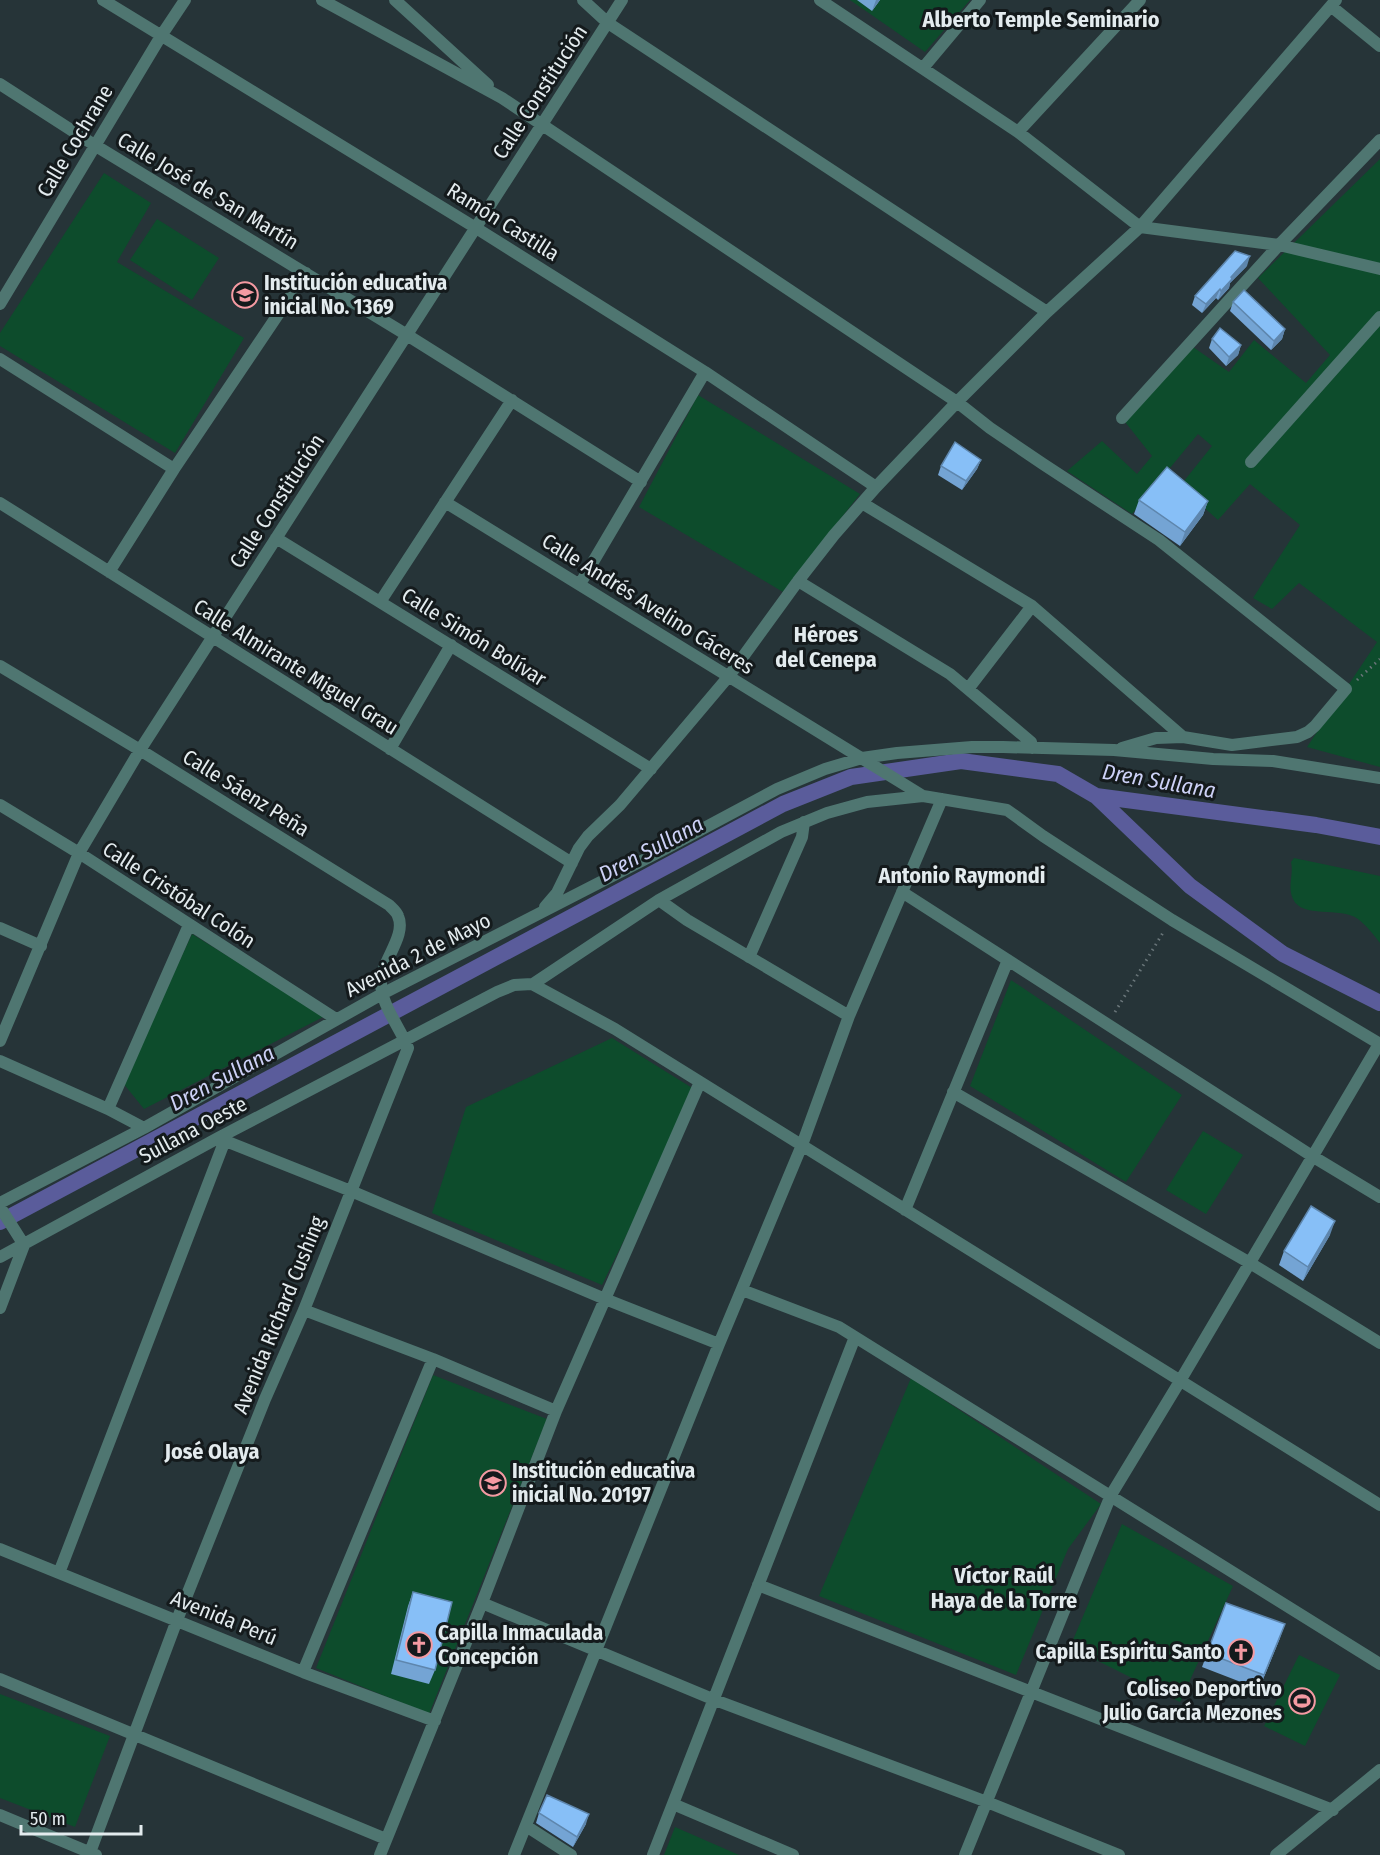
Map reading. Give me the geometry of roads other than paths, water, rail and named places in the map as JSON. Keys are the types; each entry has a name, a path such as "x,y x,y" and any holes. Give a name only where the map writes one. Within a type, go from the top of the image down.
{"street":[{"name":"Ramón Castilla","path":"103,0 476,228 705,372 876,487"},
{"name":"Calle Cochrane","path":"0,304 185,0"},
{"path":"322,0 502,98 957,402 990,428 1159,540 1346,689 1315,726 1297,737 1232,745 1183,737 1156,738 1114,750"},
{"path":"395,0 502,98"},
{"path":"582,0 608,23 1047,312"},
{"name":"Calle Constitución","path":"0,1041 79,853 140,750 622,0"},
{"path":"820,0 1018,132 1140,227 1279,246 1380,269"},
{"path":"923,68 980,0"},
{"path":"1018,132 1140,0"},
{"path":"540,913 558,893 579,848 588,836 651,769 729,676 798,581 862,503 957,402 1047,312 1140,227 1334,3 1380,46"},
{"name":"Calle José de San Martín","path":"0,84 96,146 407,335 641,482"},
{"path":"1122,418 1279,246 1380,140"},
{"path":"109,572 174,469 306,273"},
{"path":"1251,462 1380,317"},
{"path":"0,359 174,469"},
{"path":"580,584 705,372"},
{"path":"380,602 512,400"},
{"name":"Calle Andrés Avelino Cáceres","path":"445,501 923,796"},
{"name":"Calle Almirante Miguel Grau","path":"0,503 572,863"},
{"path":"862,503 1032,606 1183,737"},
{"name":"Calle Simón Bolívar","path":"276,538 651,769"},
{"path":"798,581 950,674 1031,742 1032,748"},
{"path":"968,689 1032,606"},
{"path":"390,748 451,645"},
{"name":"Calle Sáenz Peña","path":"0,666 389,905 398,915 399,928 398,939 383,969 384,997"},
{"name":"Avenida 2 de Mayo","path":"1,1206 336,1019 384,997 777,789 825,769 897,753 972,747 1114,750"},
{"path":"1114,750 1213,759 1273,761 1380,778"},
{"path":"965,1855 1111,1495 1180,1381 1250,1263 1312,1156 1380,1044 1172,920 1007,810 923,796 867,802 804,822 658,900 533,984 615,1029 1180,1381 1380,1504"},
{"path":"514,1855 719,1344 802,1145 849,1016 942,799"},
{"name":"Calle Cristóbal Colón","path":"0,805 79,853 336,1019"},
{"path":"749,957 802,837 804,822"},
{"path":"902,892 1312,1156 1380,1197"},
{"path":"658,900 687,920 849,1016"},
{"path":"108,1109 189,925"},
{"path":"0,928 40,946"},
{"path":"905,1210 1008,960"},
{"name":"Sullana Oeste","path":"0,1257 21,1239 221,1139 403,1037 496,992 514,985 533,984"},
{"path":"384,997 403,1037"},
{"name":"Avenida Richard Cushing","path":"92,1854 133,1735 177,1620 408,1048 403,1037"},
{"path":"0,1061 108,1109 144,1128"},
{"path":"380,1855 482,1603 556,1411 700,1082"},
{"path":"953,1092 1250,1263 1380,1342"},
{"path":"59,1573 221,1139 719,1344"},
{"path":"0,1308 21,1239 1,1206"},
{"path":"742,1290 839,1327 1380,1664"},
{"path":"304,1310 432,1359 556,1411"},
{"path":"653,1855 855,1337"},
{"path":"303,1672 432,1359"},
{"name":"Avenida Perú","path":"0,1549 303,1672 435,1721"},
{"path":"758,1585 1333,1810"},
{"path":"482,1603 715,1700 987,1802 1119,1855"},
{"path":"0,1679 386,1839"},
{"path":"1276,1855 1380,1770"},
{"path":"673,1804 793,1855"},
{"path":"0,1815 92,1854"},
{"path":"526,1826 572,1855"}],"waterway":[{"name":"Dren Sullana","path":"0,1222 783,804 851,777 961,761 1058,774 1096,796 1316,825 1380,837"},
{"path":"1096,796 1190,886 1283,954 1380,1003"}],"place":[{"name":"Institución educativa inicial No. 1369","path":"245,295"},
{"name":"Institución educativa inicial No. 20197","path":"493,1483"},
{"name":"Capilla Inmaculada Concepción","path":"419,1645"},
{"name":"Capilla Espíritu Santo","path":"1241,1652"},
{"name":"Coliseo Deportivo Julio García Mezones","path":"1302,1701"}],"district":[{"name":"Alberto Temple Seminario","path":"1041,19"},
{"name":"Héroes del Cenepa","path":"826,646"},
{"name":"Antonio Raymondi","path":"962,875"},
{"name":"José Olaya","path":"212,1451"},
{"name":"Víctor Raúl Haya de la Torre","path":"1004,1588"}]}
